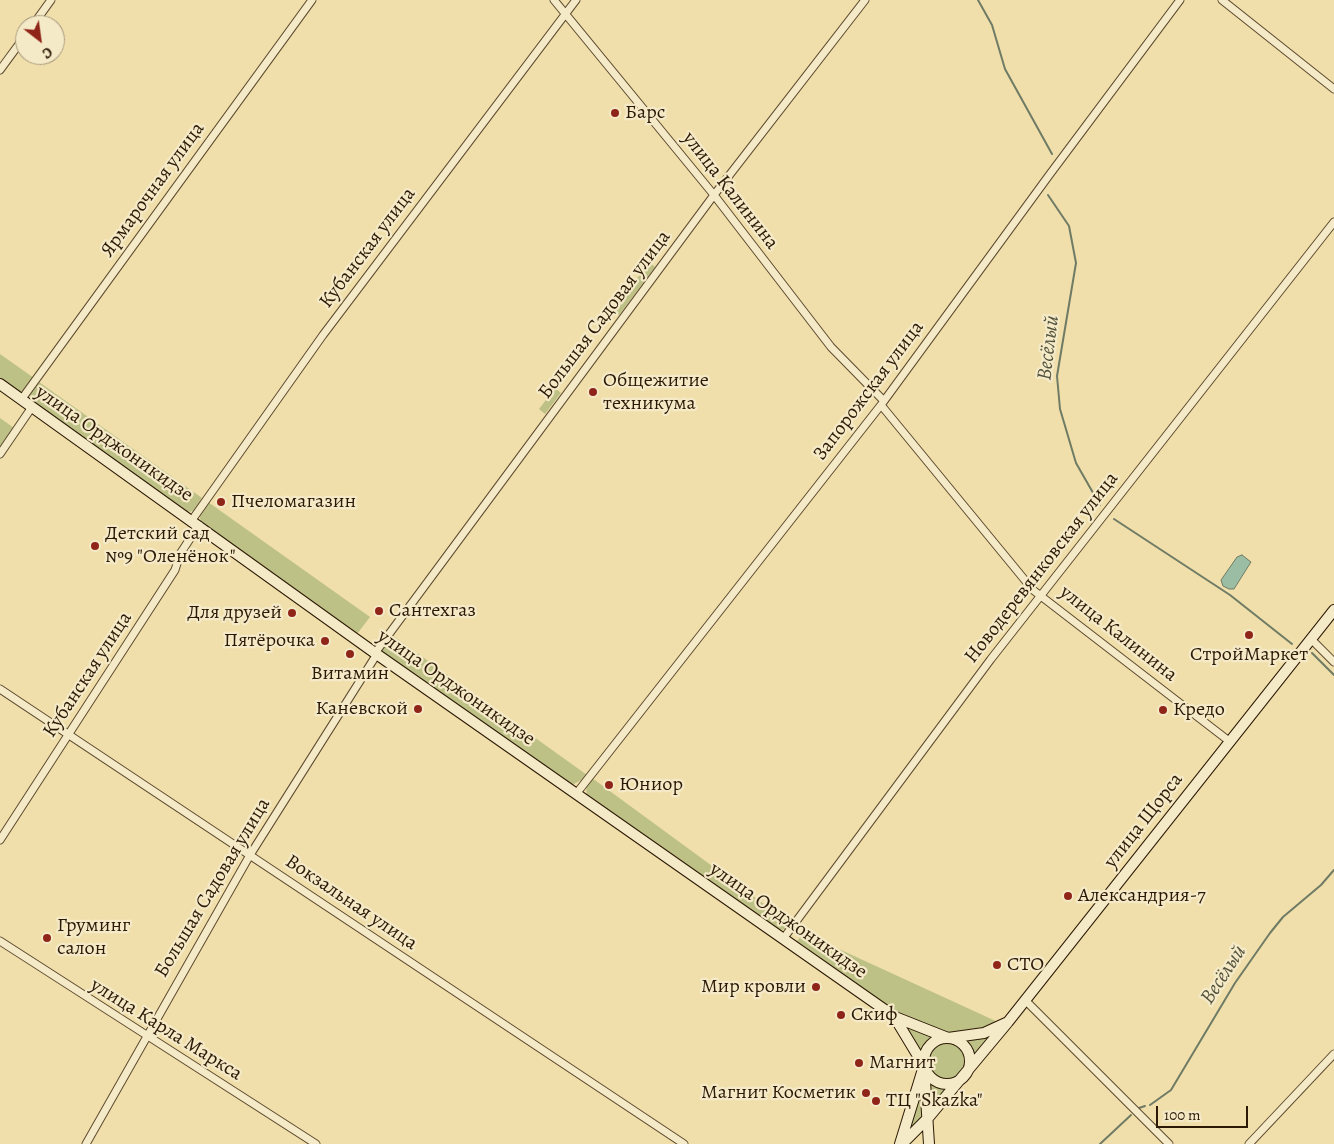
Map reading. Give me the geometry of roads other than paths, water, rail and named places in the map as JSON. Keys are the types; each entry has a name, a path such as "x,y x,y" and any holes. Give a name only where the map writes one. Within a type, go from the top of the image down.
{"main road":[{"name":"улица Орджоникидзе","path":"0,384 376,654 895,1017"},
{"name":"улица Щорса","path":"901,1144 928,1118 1008,1022 1334,610"},
{"path":"895,1017 962,1043 968,1052 969,1066 964,1075 955,1082 944,1084 933,1079 895,1017"},
{"path":"929,1144 924,1066 924,1056 928,1047 936,1040 984,1033 1008,1022"},
{"name":"улица Щорса","path":"901,1144 924,1066"}],"street":[{"path":"40,15 51,0"},
{"name":"Ярмарочная улица","path":"21,400 312,0"},
{"name":"улица Калинина","path":"554,0 714,195 831,347 882,403 1028,585 1229,741"},
{"name":"Кубанская улица","path":"0,840 175,570 180,554 195,523 323,335 576,0"},
{"name":"Большая Садовая улица","path":"86,1144 250,855 376,654 714,195 865,0"},
{"name":"Запорожская улица","path":"576,794 882,403 1180,0"},
{"path":"1222,0 1334,89"},
{"path":"0,70 15,50"},
{"name":"Новодеревянковская улица","path":"783,939 991,659 1334,222"},
{"path":"0,454 32,407"},
{"path":"1311,639 1334,662"},
{"name":"Вокзальная улица","path":"0,689 684,1144"},
{"name":"улица Карла Маркса","path":"0,941 316,1144"},
{"path":"1025,1000 1169,1144"},
{"path":"1249,1144 1333,1057"}],"waterway":[{"name":"Весёлый","path":"978,0 992,25 1005,69 1052,154"},
{"name":"Весёлый","path":"1048,195 1069,226 1076,263 1057,376 1060,409 1076,463 1100,505"},
{"name":"Весёлый","path":"1114,519 1230,595 1292,644"},
{"name":"Весёлый","path":"1312,653 1334,675"},
{"name":"Весёлый","path":"1150,1105 1171,1090 1235,983 1270,933 1283,917 1321,885 1334,870"},
{"name":"Весёлый","path":"1139,1108 1145,1106"},
{"name":"Весёлый","path":"1100,1144 1131,1115"}],"place":[{"name":"Барс","path":"615,113"},
{"name":"Общежитие техникума","path":"593,392"},
{"name":"Пчеломагазин","path":"221,502"},
{"name":"Детский сад №9 \"Оленёнок\"","path":"95,546"},
{"name":"Сантехгаз","path":"379,611"},
{"name":"Для друзей","path":"292,613"},
{"name":"СтройМаркет","path":"1249,635"},
{"name":"Пятёрочка","path":"325,641"},
{"name":"Витамин","path":"350,654"},
{"name":"Каневской","path":"418,709"},
{"name":"Кредо","path":"1163,710"},
{"name":"Юниор","path":"609,785"},
{"name":"Александрия-7","path":"1068,896"},
{"name":"Груминг салон","path":"47,938"},
{"name":"СТО","path":"997,965"},
{"name":"Мир кровли","path":"816,987"},
{"name":"Скиф","path":"841,1015"},
{"name":"Магнит","path":"859,1063"},
{"name":"Магнит Косметик","path":"866,1093"},
{"name":"ТЦ \"Skazka\"","path":"876,1101"}]}
